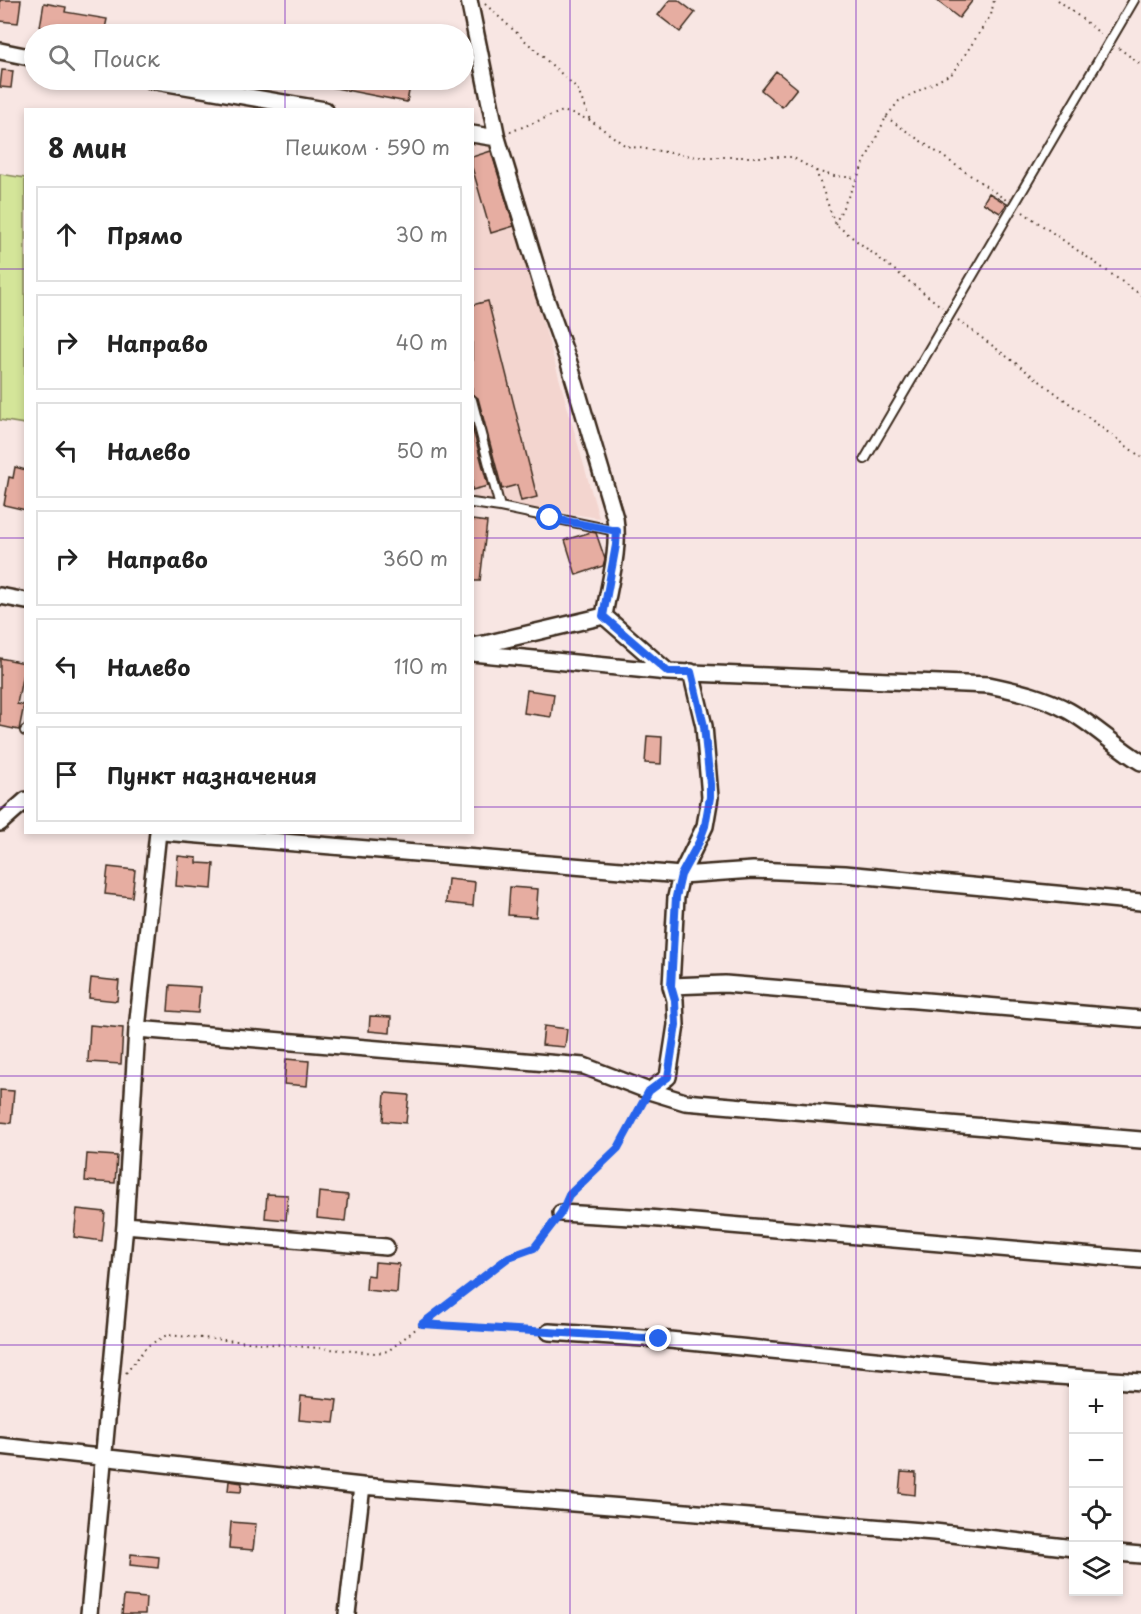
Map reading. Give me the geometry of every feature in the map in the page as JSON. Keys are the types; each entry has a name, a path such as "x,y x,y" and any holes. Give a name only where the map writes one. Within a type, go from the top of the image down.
{"street":[{"path":"469,0 474,24"},
{"path":"474,25 497,138 545,296 569,363 615,518 616,545 603,616"},
{"path":"0,51 24,56"},
{"path":"208,90 313,108"},
{"path":"474,134 497,138"},
{"path":"0,596 24,601"},
{"path":"474,646 603,616"},
{"path":"603,616 668,672"},
{"path":"474,653 668,672 999,687 1044,699 1070,712 1141,762"},
{"path":"649,1091 668,1077 676,1025 675,1000 671,986 676,897 681,875 705,826 710,797 704,726 691,672"},
{"path":"0,823 24,802"},
{"path":"89,1614 125,1225 137,1029 158,834"},
{"path":"187,834 681,875 753,870 845,873 1141,902"},
{"path":"671,986 725,984 1141,1020"},
{"path":"137,1029 584,1066 649,1091 686,1102 1141,1140"},
{"path":"561,1213 660,1219 1141,1260"},
{"path":"125,1225 386,1247"},
{"path":"549,1332 659,1339 976,1370 1141,1382"},
{"path":"0,1446 362,1486 922,1531 1069,1547"},
{"path":"347,1614 362,1486"},
{"path":"1123,1553 1141,1555"}],"lane":[{"path":"865,459 1134,0"},
{"path":"474,407 500,507"},
{"path":"474,503 617,531"}],"path":[{"path":"481,0 577,88 590,120"},
{"path":"835,225 886,117 899,101 953,73 991,15 994,0"},
{"path":"1058,0 1141,65"},
{"path":"497,138 562,111 590,120 626,146 698,157 792,157 816,171 834,176 857,178"},
{"path":"816,171 835,225 1141,457"},
{"path":"110,1394 147,1346 167,1335 376,1353 388,1351 509,1257 534,1248 561,1213 569,1195 618,1148 649,1091"},
{"path":"422,1324 549,1332"}],"shaded area":[{"path":"474,143 493,146 599,518 474,499"}],"green space":[{"path":"0,174 24,178 24,424 0,420"}],"building":[{"path":"0,0 21,0 18,23 0,21"},
{"path":"670,0 678,0 695,13 680,32 658,15"},
{"path":"936,0 973,0 959,18"},
{"path":"44,3 66,7 65,12 107,19 106,24 40,24"},
{"path":"2,70 13,71 11,88 0,87"},
{"path":"776,71 797,88 782,107 761,90"},
{"path":"346,90 409,90 407,102"},
{"path":"491,151 514,226 491,233 474,174 474,156"},
{"path":"989,193 1007,204 1000,213 983,203"},
{"path":"488,301 537,497 521,501 517,485 502,489 478,398 474,395 474,304"},
{"path":"474,434 488,486 474,490"},
{"path":"15,467 24,469 24,510 4,505 9,477 13,478"},
{"path":"474,520 487,522 480,581 474,581"},
{"path":"591,532 596,533 605,559 603,566 576,575 565,540"},
{"path":"0,658 24,663 17,704 24,705 19,730 0,726"},
{"path":"527,690 554,694 551,717 524,713"},
{"path":"647,736 662,737 661,764 645,763"},
{"path":"178,856 197,858 197,863 214,864 212,889 176,886"},
{"path":"108,867 135,870 132,897 105,894"},
{"path":"448,879 475,882 473,906 446,903"},
{"path":"510,887 538,889 536,917 508,915"},
{"path":"91,978 119,981 117,1001 89,998"},
{"path":"170,985 200,987 198,1013 168,1011"},
{"path":"370,1016 391,1017 390,1033 369,1031"},
{"path":"90,1025 123,1028 121,1064 88,1062"},
{"path":"544,1026 567,1029 565,1047 542,1045"},
{"path":"286,1059 309,1061 307,1086 284,1084"},
{"path":"0,1090 14,1091 11,1123 0,1122"},
{"path":"385,1093 409,1095 406,1123 383,1121"},
{"path":"87,1154 117,1156 115,1183 85,1181"},
{"path":"319,1192 348,1195 345,1221 317,1218"},
{"path":"267,1194 288,1195 286,1220 265,1218"},
{"path":"77,1209 105,1212 102,1241 74,1237"},
{"path":"375,1262 399,1264 397,1293 366,1290 367,1275 374,1276"},
{"path":"301,1396 337,1400 334,1423 299,1420"},
{"path":"901,1472 916,1473 915,1495 899,1493"},
{"path":"229,1481 242,1483 241,1492 228,1491"},
{"path":"231,1522 256,1524 253,1550 229,1548"},
{"path":"131,1554 159,1557 158,1568 130,1565"},
{"path":"124,1596 146,1598 145,1614 122,1614"}],"route":[{"path":"550,518 617,531 603,616 668,672 691,672 704,726 710,784 709,811 699,842 681,875 676,897 671,986 675,1000 676,1025 668,1077 649,1091 618,1148 569,1195 561,1213 534,1248 509,1257 422,1324 659,1339"}]}
